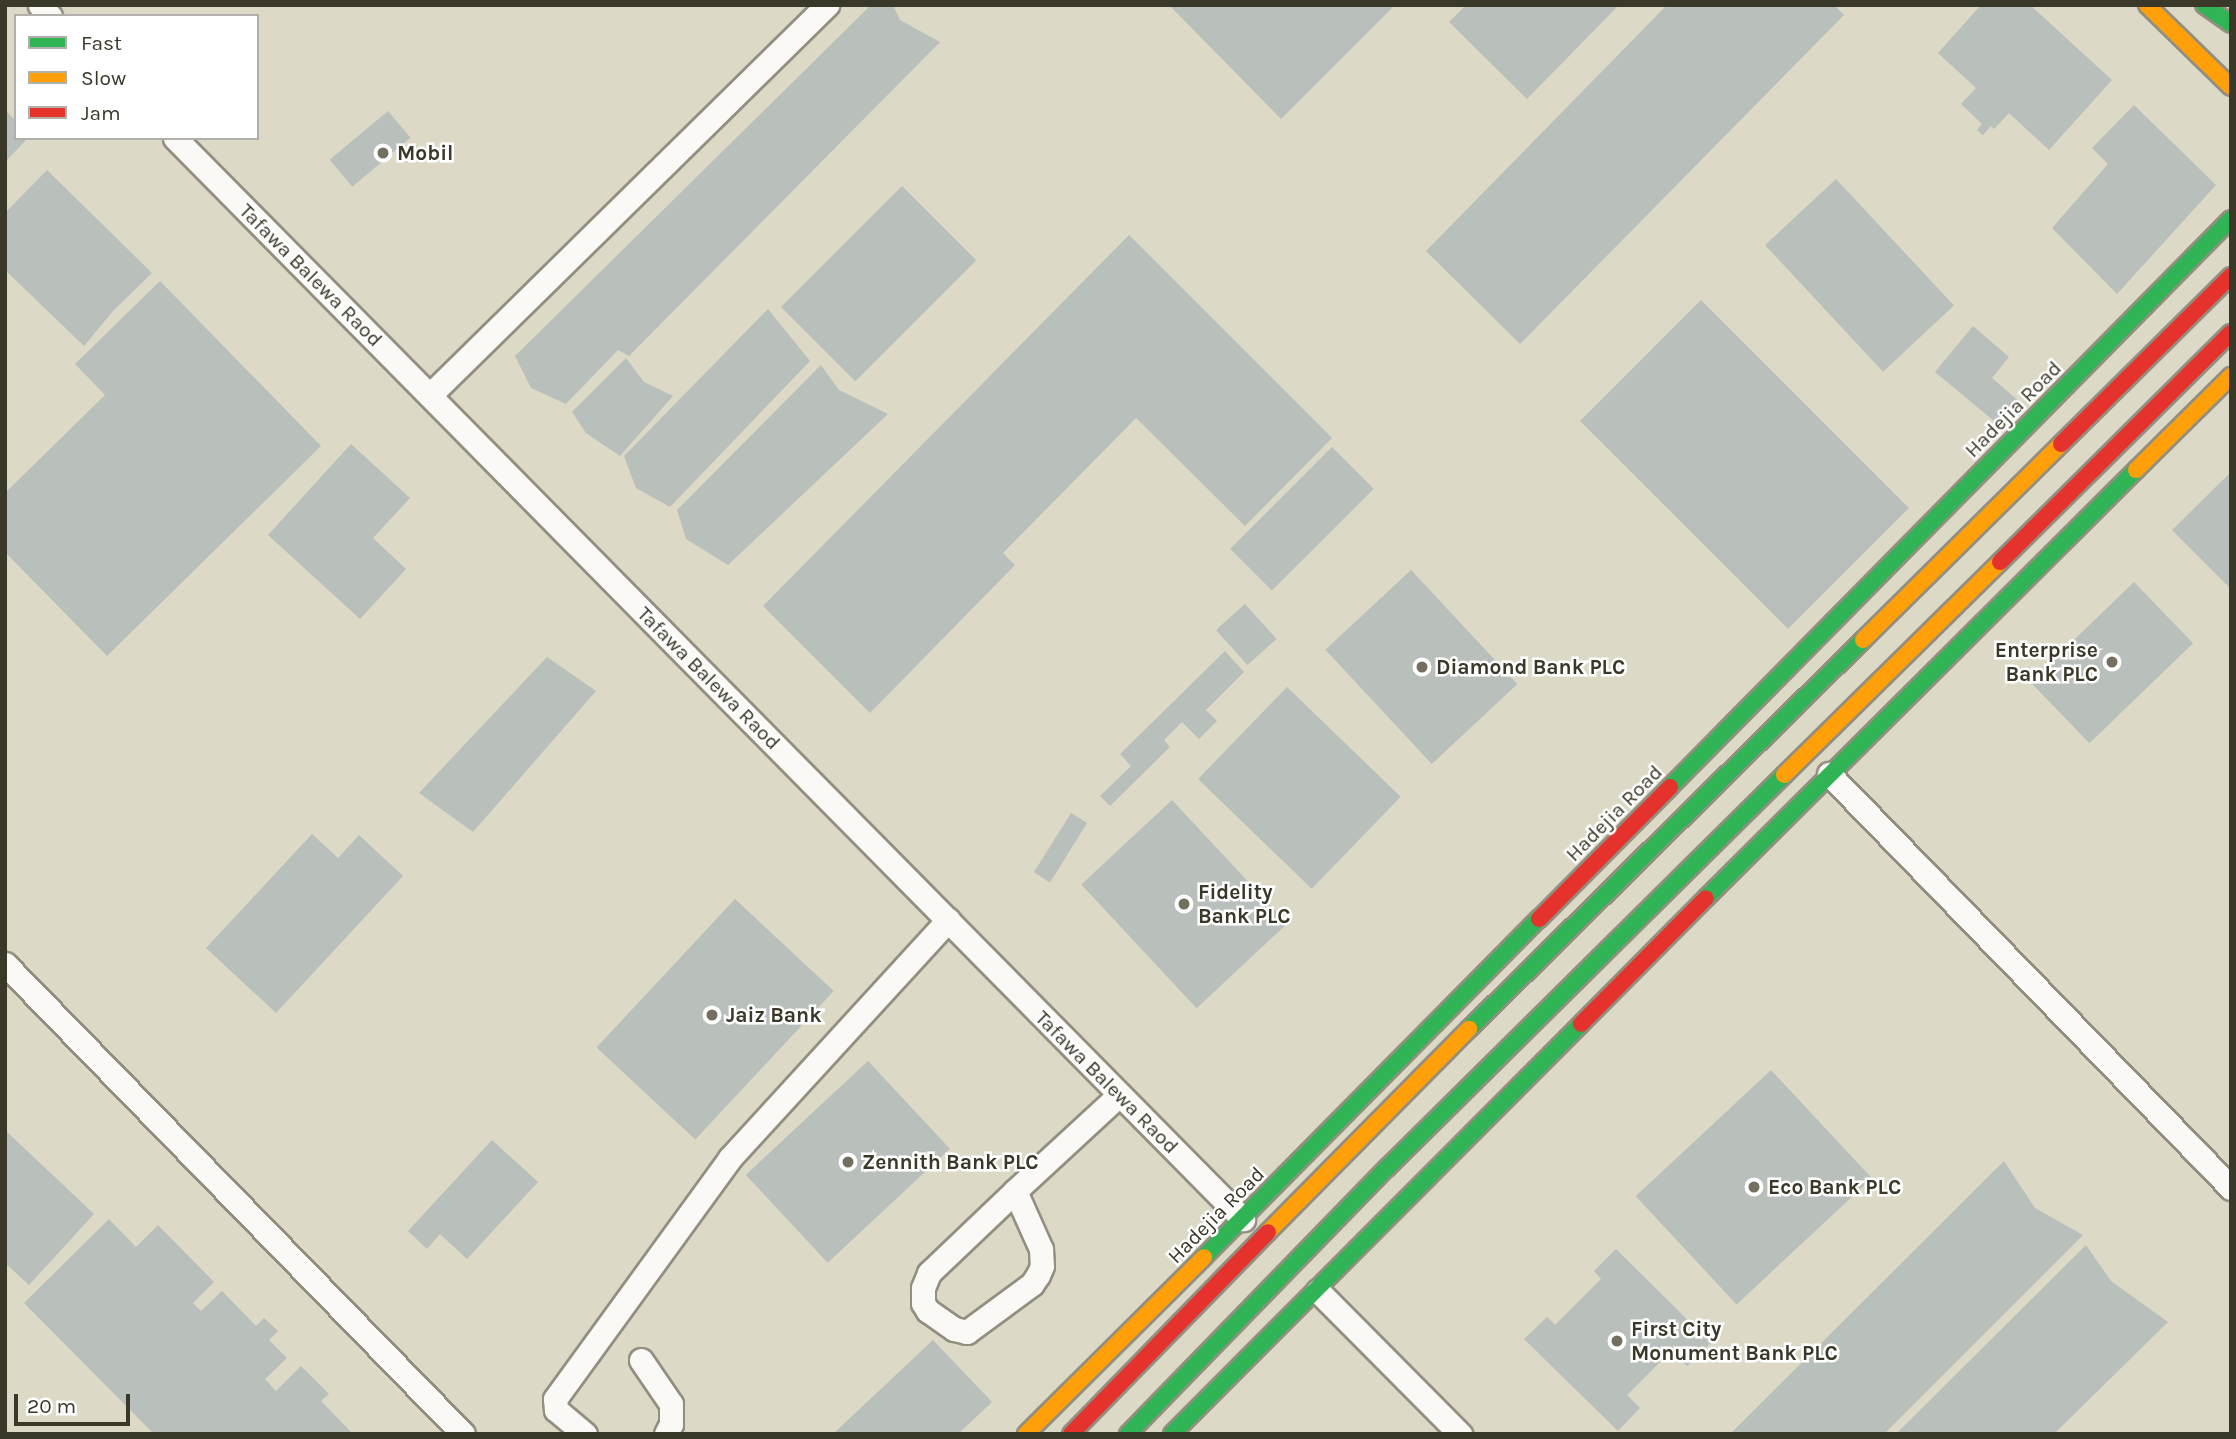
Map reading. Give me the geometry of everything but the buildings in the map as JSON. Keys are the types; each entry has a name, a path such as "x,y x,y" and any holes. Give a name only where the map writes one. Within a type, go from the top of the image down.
{"main road":[{"path":"2147,5 2231,87"},
{"path":"2204,5 2231,24"},
{"name":"Hadejia Road","path":"1026,1434 1243,1219 2231,219"},
{"path":"1070,1434 1368,1129 2231,276"},
{"path":"1128,1434 1387,1168 2231,332"},
{"path":"1172,1434 1318,1291 1829,774 2231,376"}],"lane":[{"path":"430,396 827,5"},
{"name":"Tafawa Balewa Raod","path":"177,140 1243,1219"},
{"path":"1829,774 2231,1188"},
{"path":"585,1434 556,1410 555,1399 730,1158 948,920"},
{"path":"5,964 463,1434"},
{"path":"1015,1191 1041,1249 1042,1266 1032,1284 967,1332 954,1329 928,1311 923,1303 923,1288 929,1273 1015,1191 1119,1095"},
{"path":"1318,1291 1460,1434"},
{"path":"641,1360 671,1404 671,1424 666,1434"}],"traffic: fast":[{"path":"2204,5 2231,24"},
{"path":"1670,787 2231,219"},
{"path":"1706,898 2136,470"},
{"path":"1469,1029 1863,640"},
{"path":"1128,1434 1387,1168 1784,775"},
{"path":"1204,1257 1539,919"},
{"path":"1172,1434 1581,1024"}],"traffic: slow":[{"path":"2147,5 2231,87"},
{"path":"2136,470 2231,376"},
{"path":"1863,640 2061,444"},
{"path":"1784,775 2000,562"},
{"path":"1268,1232 1469,1029"},
{"path":"1026,1434 1204,1257"}],"traffic: jam":[{"path":"2061,444 2231,276"},
{"path":"2000,562 2231,333"},
{"path":"1539,919 1670,787"},
{"path":"1581,1024 1706,898"},
{"path":"1071,1434 1268,1232"}],"place":[{"name":"Mobil","path":"383,153"},
{"name":"Enterprise Bank PLC","path":"2112,662"},
{"name":"Diamond Bank PLC","path":"1422,667"},
{"name":"Fidelity Bank PLC","path":"1184,904"},
{"name":"Jaiz Bank","path":"712,1015"},
{"name":"Zennith Bank PLC","path":"848,1162"},
{"name":"Eco Bank PLC","path":"1754,1187"},
{"name":"First City Monument Bank PLC","path":"1617,1341"}]}
